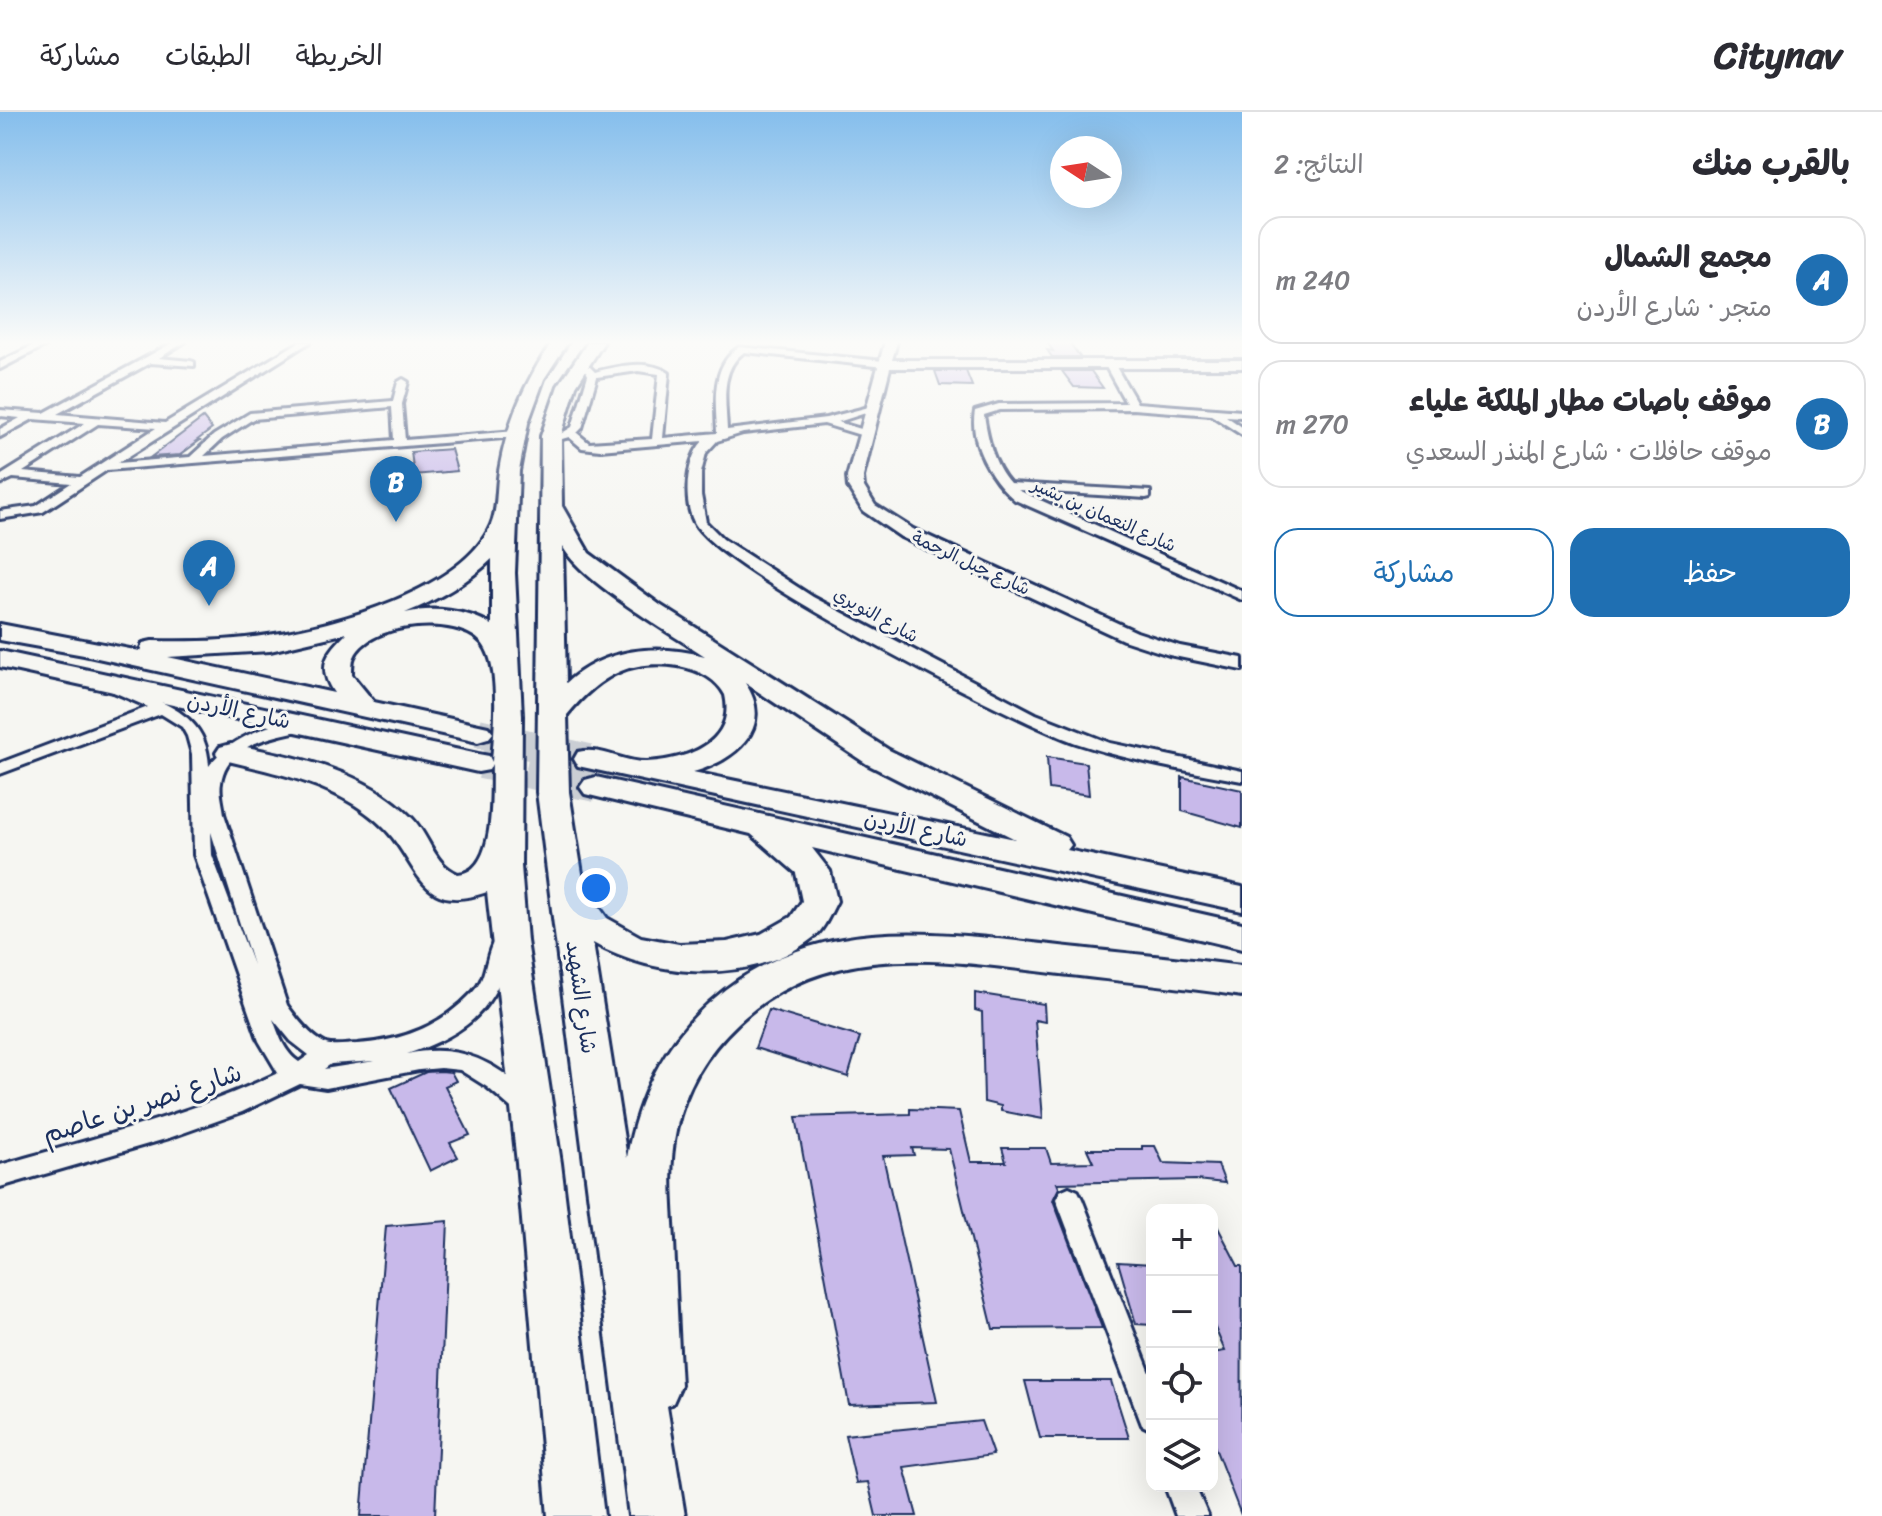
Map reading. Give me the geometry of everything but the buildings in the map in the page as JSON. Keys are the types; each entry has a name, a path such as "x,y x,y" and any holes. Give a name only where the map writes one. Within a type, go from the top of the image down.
{"highway":[{"path":"524,408 509,465 502,587 506,677 506,914 533,1113 576,1516"},
{"name":"شارع الشهيد","path":"558,408 551,436 549,480 553,507 553,792 658,1516"},
{"path":"553,507 580,557 651,610 878,757 1096,866"},
{"path":"84,647 175,650 234,646 271,642 353,621 440,589 463,574 495,543 507,513"},
{"path":"365,709 342,684 337,671 338,659 358,637 402,620 442,617 477,625 496,640 503,654 506,677"},
{"name":"شارع الأردن","path":"0,632 84,647 478,733"},
{"path":"552,714 581,681 611,664 632,658 666,656 696,662 731,683 739,695 741,721 733,738 725,746 692,763 635,770"},
{"name":"شارع الأردن","path":"0,659 478,763"},
{"path":"215,754 311,774 357,793 402,827 430,872 444,883 479,882 493,872 505,842"},
{"name":"شارع الأردن","path":"1242,899 635,770 592,773 749,821 1242,936"},
{"path":"564,876 576,907 586,920 602,933 630,946 665,956 697,960 723,959 749,953 774,945 808,921 820,901 820,884 812,868 796,853 749,821"},
{"path":"658,1516 648,1166 651,1136 674,1073 694,1043 721,1012 748,989 779,971 808,959 865,949 952,948 1240,981"}],"street":[{"path":"48,415 62,408"},
{"path":"0,515 39,509 197,408"},
{"path":"194,459 218,437 250,416 354,408"},
{"path":"397,408 400,443"},
{"path":"551,436 571,433 577,428 580,408"},
{"path":"657,442 660,408"},
{"path":"719,435 720,408"},
{"name":"شارع النعمان بن بشير","path":"997,408 980,412 982,437 989,462 1005,486 1028,502 1242,596"},
{"name":"شارع النعمان بن بشير","path":"1154,408 1242,414"},
{"path":"571,433 593,447 657,442 825,421 873,409"},
{"name":"شارع جبل الرحمة","path":"873,409 855,477 856,487 869,508 892,524 1130,636 1176,651 1242,664"},
{"path":"1215,412 1242,432"},
{"path":"0,413 167,426"},
{"path":"0,434 34,414"},
{"path":"4,476 98,419"},
{"path":"825,421 867,434"},
{"path":"105,467 516,434"},
{"name":"شارع النويري","path":"719,435 704,445 697,464 696,506 700,523 715,540 732,552 894,647 998,702 1062,731 1124,752 1242,776"},
{"path":"4,476 82,481"},
{"path":"1005,486 1146,494"},
{"path":"99,680 188,724 215,754 217,766 212,781 215,814 225,848 277,1007 289,1027 307,1044 327,1055 387,1051 430,1037 456,1020 483,996 494,975 506,914"},
{"path":"0,769 161,708"},
{"path":"215,754 267,732 306,725"},
{"path":"215,754 203,855 270,1041 285,1065 299,1074"},
{"name":"شارع نصر بن عاصم","path":"0,1176 169,1128 234,1105 299,1074 327,1055"},
{"name":"شارع نصر بن عاصم","path":"299,1074 317,1078 342,1076 426,1060 459,1060 488,1073 533,1113"},
{"path":"1069,1199 1146,1399"},
{"path":"1182,1492 1192,1516"}],"tunnel":[{"path":"478,733 589,759"},
{"path":"481,764 596,787"}],"place":[{"name":"موقف باصات مطار الملكة علياء","path":"396,522"},
{"name":"مجمع الشمال","path":"209,606"}]}
